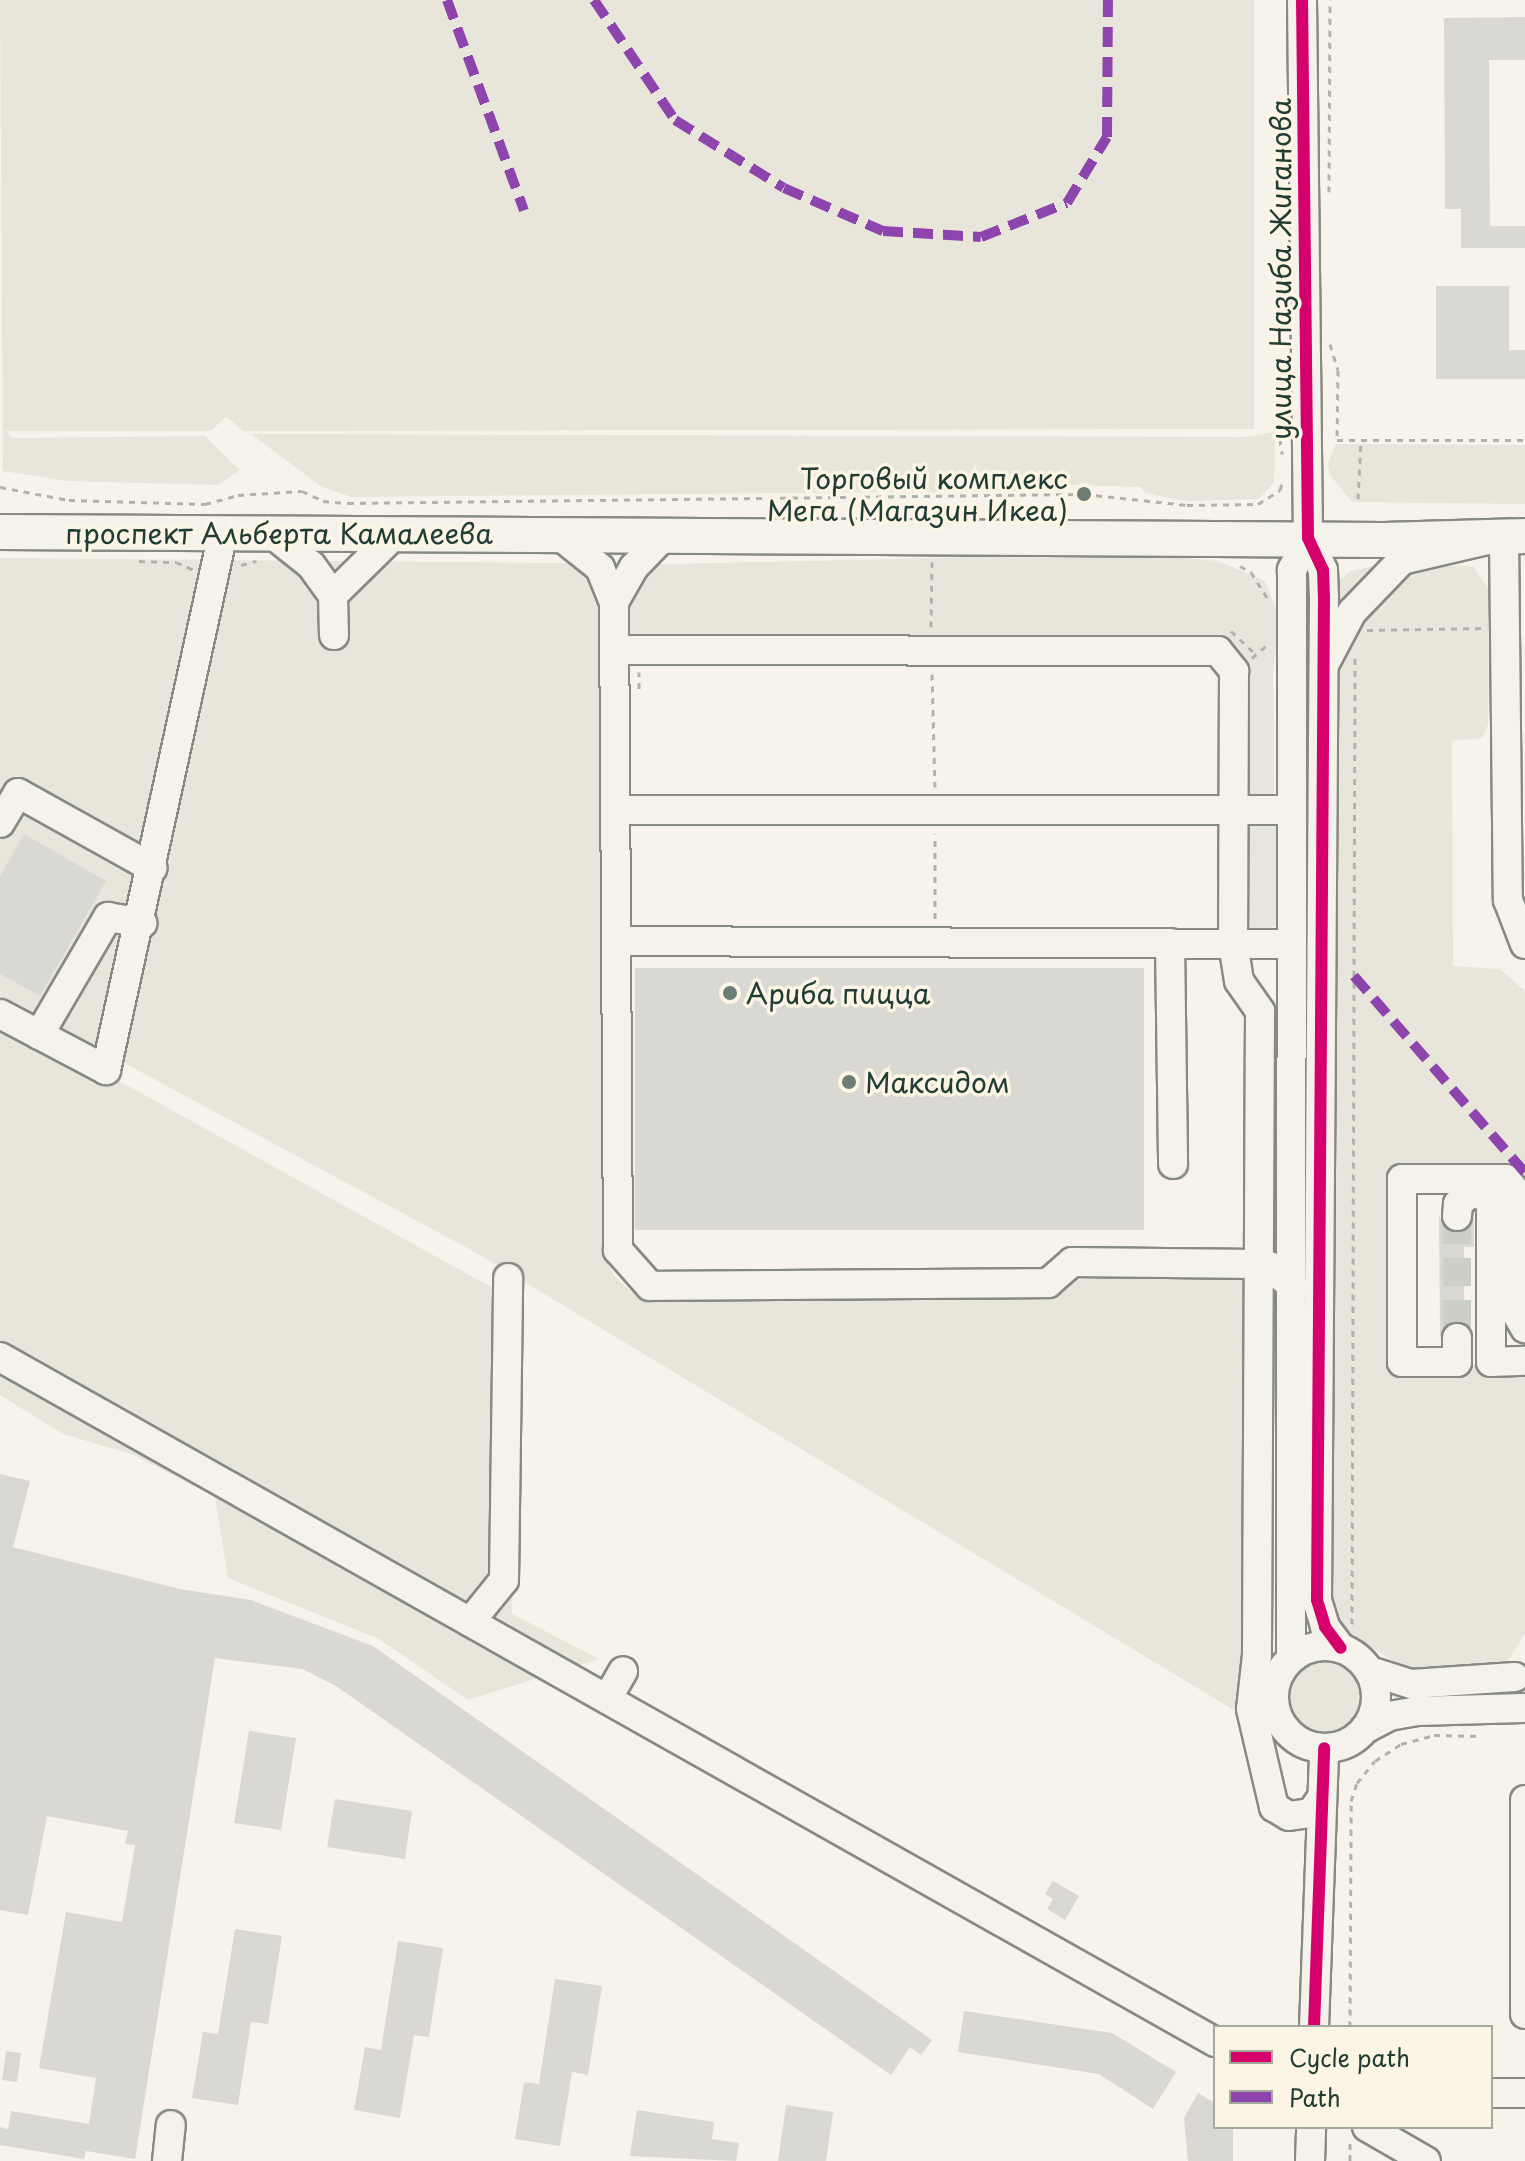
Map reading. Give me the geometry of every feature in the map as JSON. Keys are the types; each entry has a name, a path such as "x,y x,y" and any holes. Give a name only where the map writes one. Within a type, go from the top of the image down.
{"main road":[{"name":"проспект Альберта Камалеева","path":"0,532 220,549 394,535 1515,536"}],"street":[{"name":"улица Назиба Жиганова","path":"1302,0 1308,538"},
{"path":"333,595 394,535"},
{"path":"559,535 600,568 614,602 618,810 618,1250 650,1286 1048,1283 1072,1262 1257,1264 1269,1266 1293,1287"},
{"path":"614,602 634,567 664,536"},
{"path":"1322,669 1352,612 1402,560 1515,536 1508,627 1516,660 1508,900 1525,944"},
{"path":"1308,538 1323,570 1317,1600 1325,1627 1346,1641 1370,1671 1377,1697 1365,1729"},
{"path":"1291,1658 1292,570 1308,538"},
{"path":"268,546 311,565 333,595 334,635"},
{"path":"0,1014 106,1070 142,923 220,549"},
{"path":"617,650 931,651 1226,661 1233,810 1233,943 1239,981 1260,1011 1257,1655 1251,1709 1274,1807 1289,1816 1311,1813 1322,1797"},
{"path":"0,823 18,793 153,868"},
{"path":"618,810 1291,810"},
{"path":"39,1035 108,917 142,923"},
{"path":"618,941 1291,944"},
{"path":"1170,943 1173,1164"},
{"path":"1457,1338 1457,1362 1402,1362 1402,1179 1506,1179 1514,1190 1515,1311 1525,1328"},
{"path":"1465,1210 1478,1192 1491,1203 1491,1362 1525,1361"},
{"path":"1476,1247 1491,1296"},
{"path":"470,1622 504,1580 508,1278"},
{"path":"0,1357 1213,2041"},
{"path":"1346,1641 1316,1646 1291,1658 1276,1680 1276,1712 1297,1740 1324,1748 1339,1746 1389,1716 1418,1711 1524,1709 1520,1667 1411,1684 1370,1671"},
{"path":"607,1699 623,1671"},
{"path":"1314,2025 1324,1748"},
{"path":"1525,1800 1525,2014"},
{"path":"1493,2093 1525,2093"},
{"path":"167,2161 171,2125"},
{"path":"1310,2161 1311,2129"},
{"path":"1370,2129 1426,2161"}],"path":[{"path":"1329,199 1330,0"},
{"path":"1328,337 1338,370 1337,440 1525,440"},
{"path":"1280,439 1283,455"},
{"path":"1358,499 1361,440"},
{"path":"0,487 69,500 205,504 238,495 302,491 323,501 348,503 1084,494 1202,505 1258,504 1280,490 1286,470"},
{"path":"134,560 176,562 193,570 220,549 244,566 268,546"},
{"path":"932,554 935,942"},
{"path":"1232,562 1251,572 1271,611"},
{"path":"1355,630 1508,627"},
{"path":"1226,661 1265,650 1271,638"},
{"path":"1346,1641 1355,646"},
{"path":"1350,2025 1351,1801 1357,1783 1375,1761 1401,1744 1434,1735 1481,1736"}],"shaded area":[{"path":"0,0 1254,0 1254,429 243,431 226,416 211,431 5,431 13,438 205,436 240,470 218,485 68,481 3,471"},
{"path":"1275,432 1274,482 1259,499 1187,501 1145,493 1140,487 1042,484 1031,491 351,497 322,487 251,434 1244,437"},
{"path":"1336,444 1525,445 1525,504 1352,502 1330,475 1328,463"},
{"path":"981,557 1187,558 1218,561 1265,581 1280,619 1273,670 1274,792 1268,800 1247,798 1234,653 607,643 607,1260 614,1276 632,1292 880,1298 1039,1295 1091,1270 1254,1275 1247,1718 473,1251 0,996 0,558 669,564"},
{"path":"1374,566 1473,566 1489,590 1488,725 1482,738 1452,741 1453,966 1500,969 1525,991 1525,1185 1405,1171 1394,1358 1525,1368 1525,1633 1510,1658 1486,1670 1411,1671 1338,1628 1330,1618 1328,933 1338,848 1339,680 1330,612 1339,581 1350,571"},
{"path":"1252,820 1279,823 1281,923 1260,933 1245,925 1243,826"},
{"path":"0,1015 518,1302 512,1614 599,1659 468,1700 379,1639 228,1578 215,1497 134,1455 63,1434 0,1395"},
{"path":"1325,1652 1342,1656 1356,1665 1365,1679 1369,1696 1365,1713 1356,1727 1342,1736 1325,1740 1308,1736 1294,1727 1285,1713 1281,1696 1285,1679 1294,1665 1308,1656"}],"building":[{"path":"1525,17 1525,60 1489,60 1490,226 1525,226 1525,248 1461,248 1461,209 1445,209 1444,18"},
{"path":"1436,286 1509,286 1509,350 1525,350 1525,379 1436,379"},
{"path":"24,834 106,881 40,996 0,974 0,876"},
{"path":"635,968 1144,968 1144,1230 635,1230"},
{"path":"1439,1216 1447,1229 1456,1233 1470,1226 1474,1217 1474,1247 1464,1247 1464,1323 1448,1324 1440,1338"},
{"path":"0,1474 30,1481 13,1547 180,1589 251,1600 373,1646 932,2040 921,2055 910,2047 891,2075 336,1686 303,1669 215,1658 135,2159 86,2151 84,2159 0,2145 0,2127 8,2129 11,2111 89,2124 96,2078 39,2068 66,1912 122,1922 135,1845 125,1844 128,1831 47,1816 28,1915 0,1910"},
{"path":"249,1731 296,1738 281,1830 234,1823"},
{"path":"335,1799 412,1811 405,1859 327,1847"},
{"path":"1053,1881 1079,1896 1065,1920 1047,1909 1053,1899 1045,1894"},
{"path":"235,1929 282,1936 268,2024 251,2022 238,2105 192,2098 203,2032 218,2034"},
{"path":"398,1941 443,1948 429,2037 414,2035 400,2118 354,2110 365,2047 381,2050"},
{"path":"555,1979 602,1986 588,2075 572,2072 560,2146 515,2139 524,2082 539,2084"},
{"path":"964,2011 1112,2033 1176,2072 1153,2109 1099,2074 958,2052"},
{"path":"6,2051 21,2053 17,2082 2,2080"},
{"path":"1198,2093 1213,2102 1213,2129 1233,2129 1233,2161 1188,2161 1184,2118"},
{"path":"786,2105 833,2112 826,2161 778,2161"},
{"path":"637,2110 714,2122 712,2139 739,2143 736,2161 630,2156"}],"tunnel":[{"path":"1457,1216 1457,1338"}],"marked path":[{"path":"447,0 524,210"},
{"path":"594,0 675,120 784,188 883,231 981,237 1067,203 1107,137 1108,0"},
{"path":"1354,976 1525,1173"}],"cycle path":[{"path":"1302,0 1308,538 1323,570 1324,597 1317,1600 1325,1627 1341,1648"},
{"path":"1314,2025 1324,1748"}],"place":[{"name":"Торговый комплекс Мега (Магазин Икеа)","path":"1084,494"},
{"name":"Ариба пицца","path":"730,993"},
{"name":"Максидом","path":"849,1082"}]}
